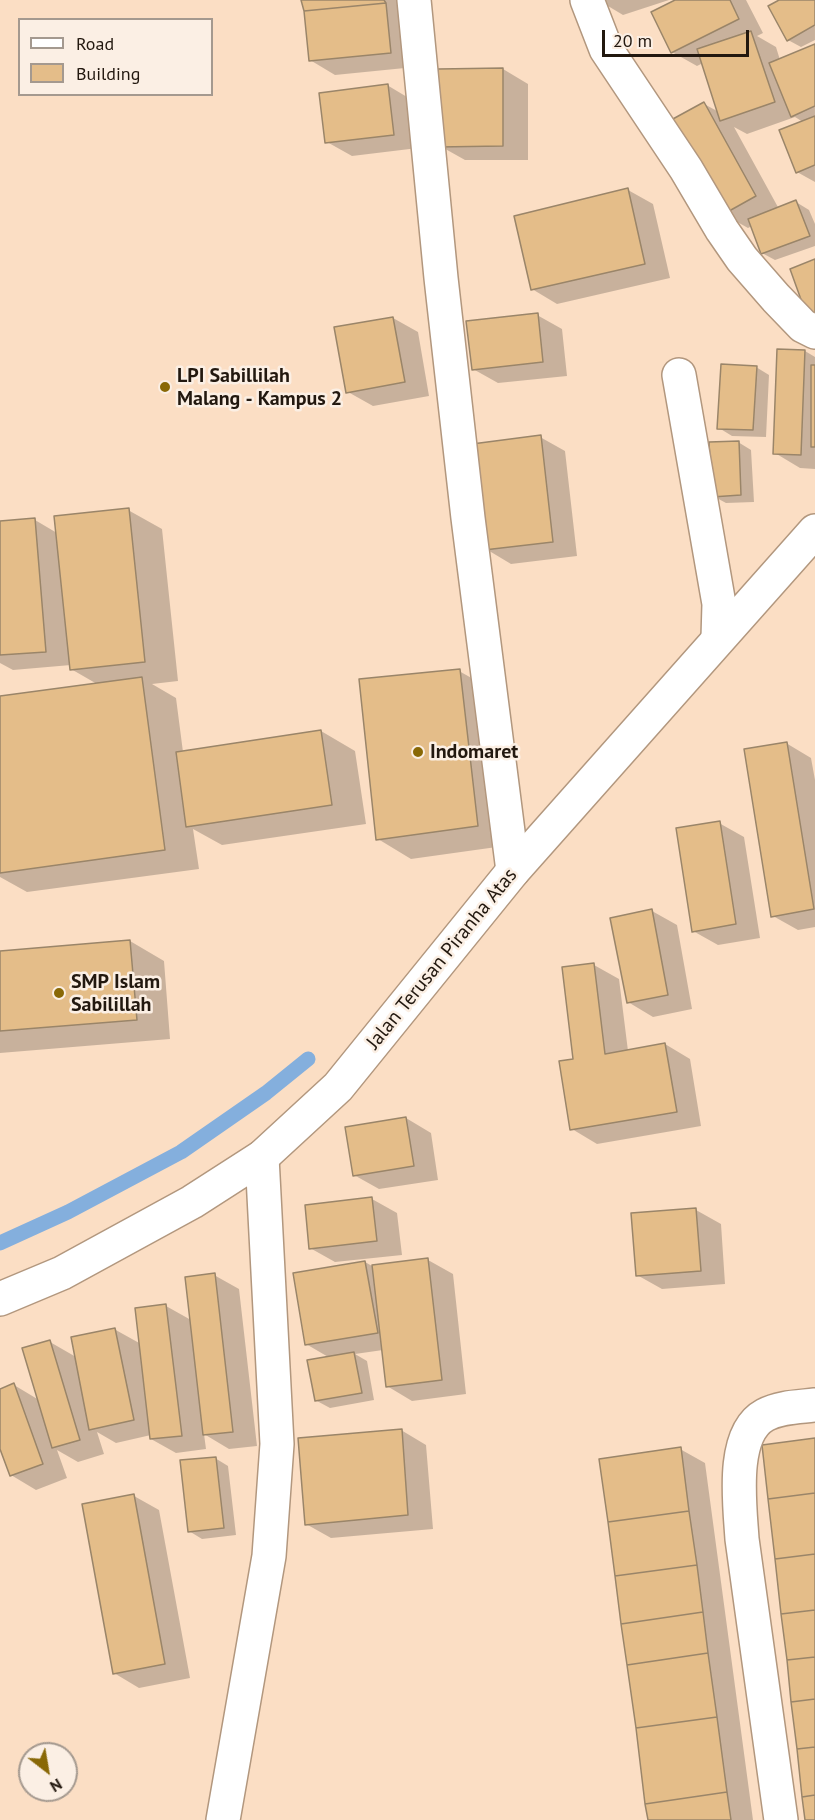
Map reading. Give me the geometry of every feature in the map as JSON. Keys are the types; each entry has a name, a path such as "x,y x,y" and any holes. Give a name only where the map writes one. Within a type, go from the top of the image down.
{"street":[{"path":"414,0 439,267 462,472 513,871"},
{"path":"587,0 606,49 686,169 722,230 742,259 776,298 803,326 815,333"},
{"path":"679,375 719,604 718,638"},
{"name":"Jalan Terusan Piranha Atas","path":"0,1299 62,1273 144,1230 262,1157 338,1087 513,871 815,531"},
{"path":"223,1820 269,1556 277,1444 262,1157"},
{"path":"781,1820 741,1539 740,1461 749,1432 754,1423 763,1416 785,1408 815,1405"}],"building":[{"path":"301,0 384,0 386,3 304,11"},
{"path":"675,0 730,0 739,19 671,53 651,12"},
{"path":"779,0 815,0 815,25 787,41 768,6"},
{"path":"386,3 391,53 309,61 304,11"},
{"path":"751,31 775,102 720,121 697,49"},
{"path":"815,44 815,106 791,117 769,63"},
{"path":"503,68 503,146 438,147 438,69"},
{"path":"388,84 394,135 325,143 319,93"},
{"path":"704,102 756,196 722,215 671,120"},
{"path":"815,116 815,165 796,173 779,130"},
{"path":"628,188 645,264 531,290 514,216"},
{"path":"796,200 810,236 761,254 748,219"},
{"path":"815,259 815,316 808,319 790,269"},
{"path":"538,313 543,362 472,370 466,321"},
{"path":"393,317 405,382 346,393 334,327"},
{"path":"777,349 805,350 801,455 773,454"},
{"path":"721,364 757,366 753,430 717,429"},
{"path":"811,365 815,365 815,447 811,447"},
{"path":"541,435 553,542 484,550 472,444"},
{"path":"739,441 741,495 712,497 709,442"},
{"path":"129,508 145,662 70,670 54,516"},
{"path":"35,518 46,652 0,655 0,521"},
{"name":"Indomaret","path":"460,669 478,826 376,840 359,679"},
{"path":"142,677 165,850 0,873 0,696"},
{"path":"321,730 332,805 186,827 176,752"},
{"path":"787,742 814,909 771,917 744,749"},
{"path":"720,821 736,924 692,932 676,828"},
{"path":"652,909 668,995 627,1003 610,918"},
{"path":"130,940 137,1020 0,1031 0,951"},
{"path":"594,963 605,1054 665,1043 677,1112 570,1130 559,1061 573,1059 562,967"},
{"path":"406,1117 414,1166 353,1176 345,1127"},
{"path":"372,1197 377,1241 309,1249 305,1205"},
{"path":"696,1208 701,1271 636,1276 631,1213"},
{"path":"428,1258 442,1380 386,1387 372,1265"},
{"path":"365,1261 378,1333 305,1345 293,1273"},
{"path":"215,1273 233,1432 203,1435 185,1277"},
{"path":"166,1304 182,1436 150,1439 135,1308"},
{"path":"115,1328 134,1420 89,1430 71,1337"},
{"path":"50,1340 80,1440 52,1448 22,1348"},
{"path":"354,1352 362,1393 315,1401 307,1360"},
{"path":"14,1383 43,1464 10,1476 0,1449 0,1389"},
{"path":"402,1429 408,1515 305,1525 298,1438"},
{"path":"815,1438 815,1493 768,1499 762,1445"},
{"path":"681,1447 689,1511 608,1522 599,1459"},
{"path":"216,1457 224,1528 188,1532 180,1460"},
{"path":"815,1493 815,1554 775,1559 768,1499"},
{"path":"134,1494 165,1664 113,1674 82,1504"},
{"path":"689,1511 697,1565 615,1576 608,1522"},
{"path":"815,1554 815,1610 781,1614 775,1559"},
{"path":"697,1565 703,1612 621,1624 615,1576"},
{"path":"815,1610 815,1657 787,1660 781,1614"},
{"path":"703,1612 708,1653 627,1665 621,1624"},
{"path":"708,1653 717,1717 636,1728 627,1665"},
{"path":"815,1657 815,1699 791,1702 787,1660"},
{"path":"815,1699 815,1747 797,1749 791,1702"},
{"path":"717,1717 727,1792 645,1804 636,1728"},
{"path":"815,1747 815,1795 802,1797 797,1749"},
{"path":"727,1792 731,1820 648,1820 645,1804"},
{"path":"815,1795 815,1820 805,1820 802,1797"}],"waterway":[{"path":"0,1243 68,1212 181,1152 266,1093 308,1059"}],"place":[{"name":"LPI Sabillilah Malang - Kampus 2","path":"165,387"},
{"name":"Indomaret","path":"418,752"},
{"name":"SMP Islam Sabilillah","path":"59,993"}]}
